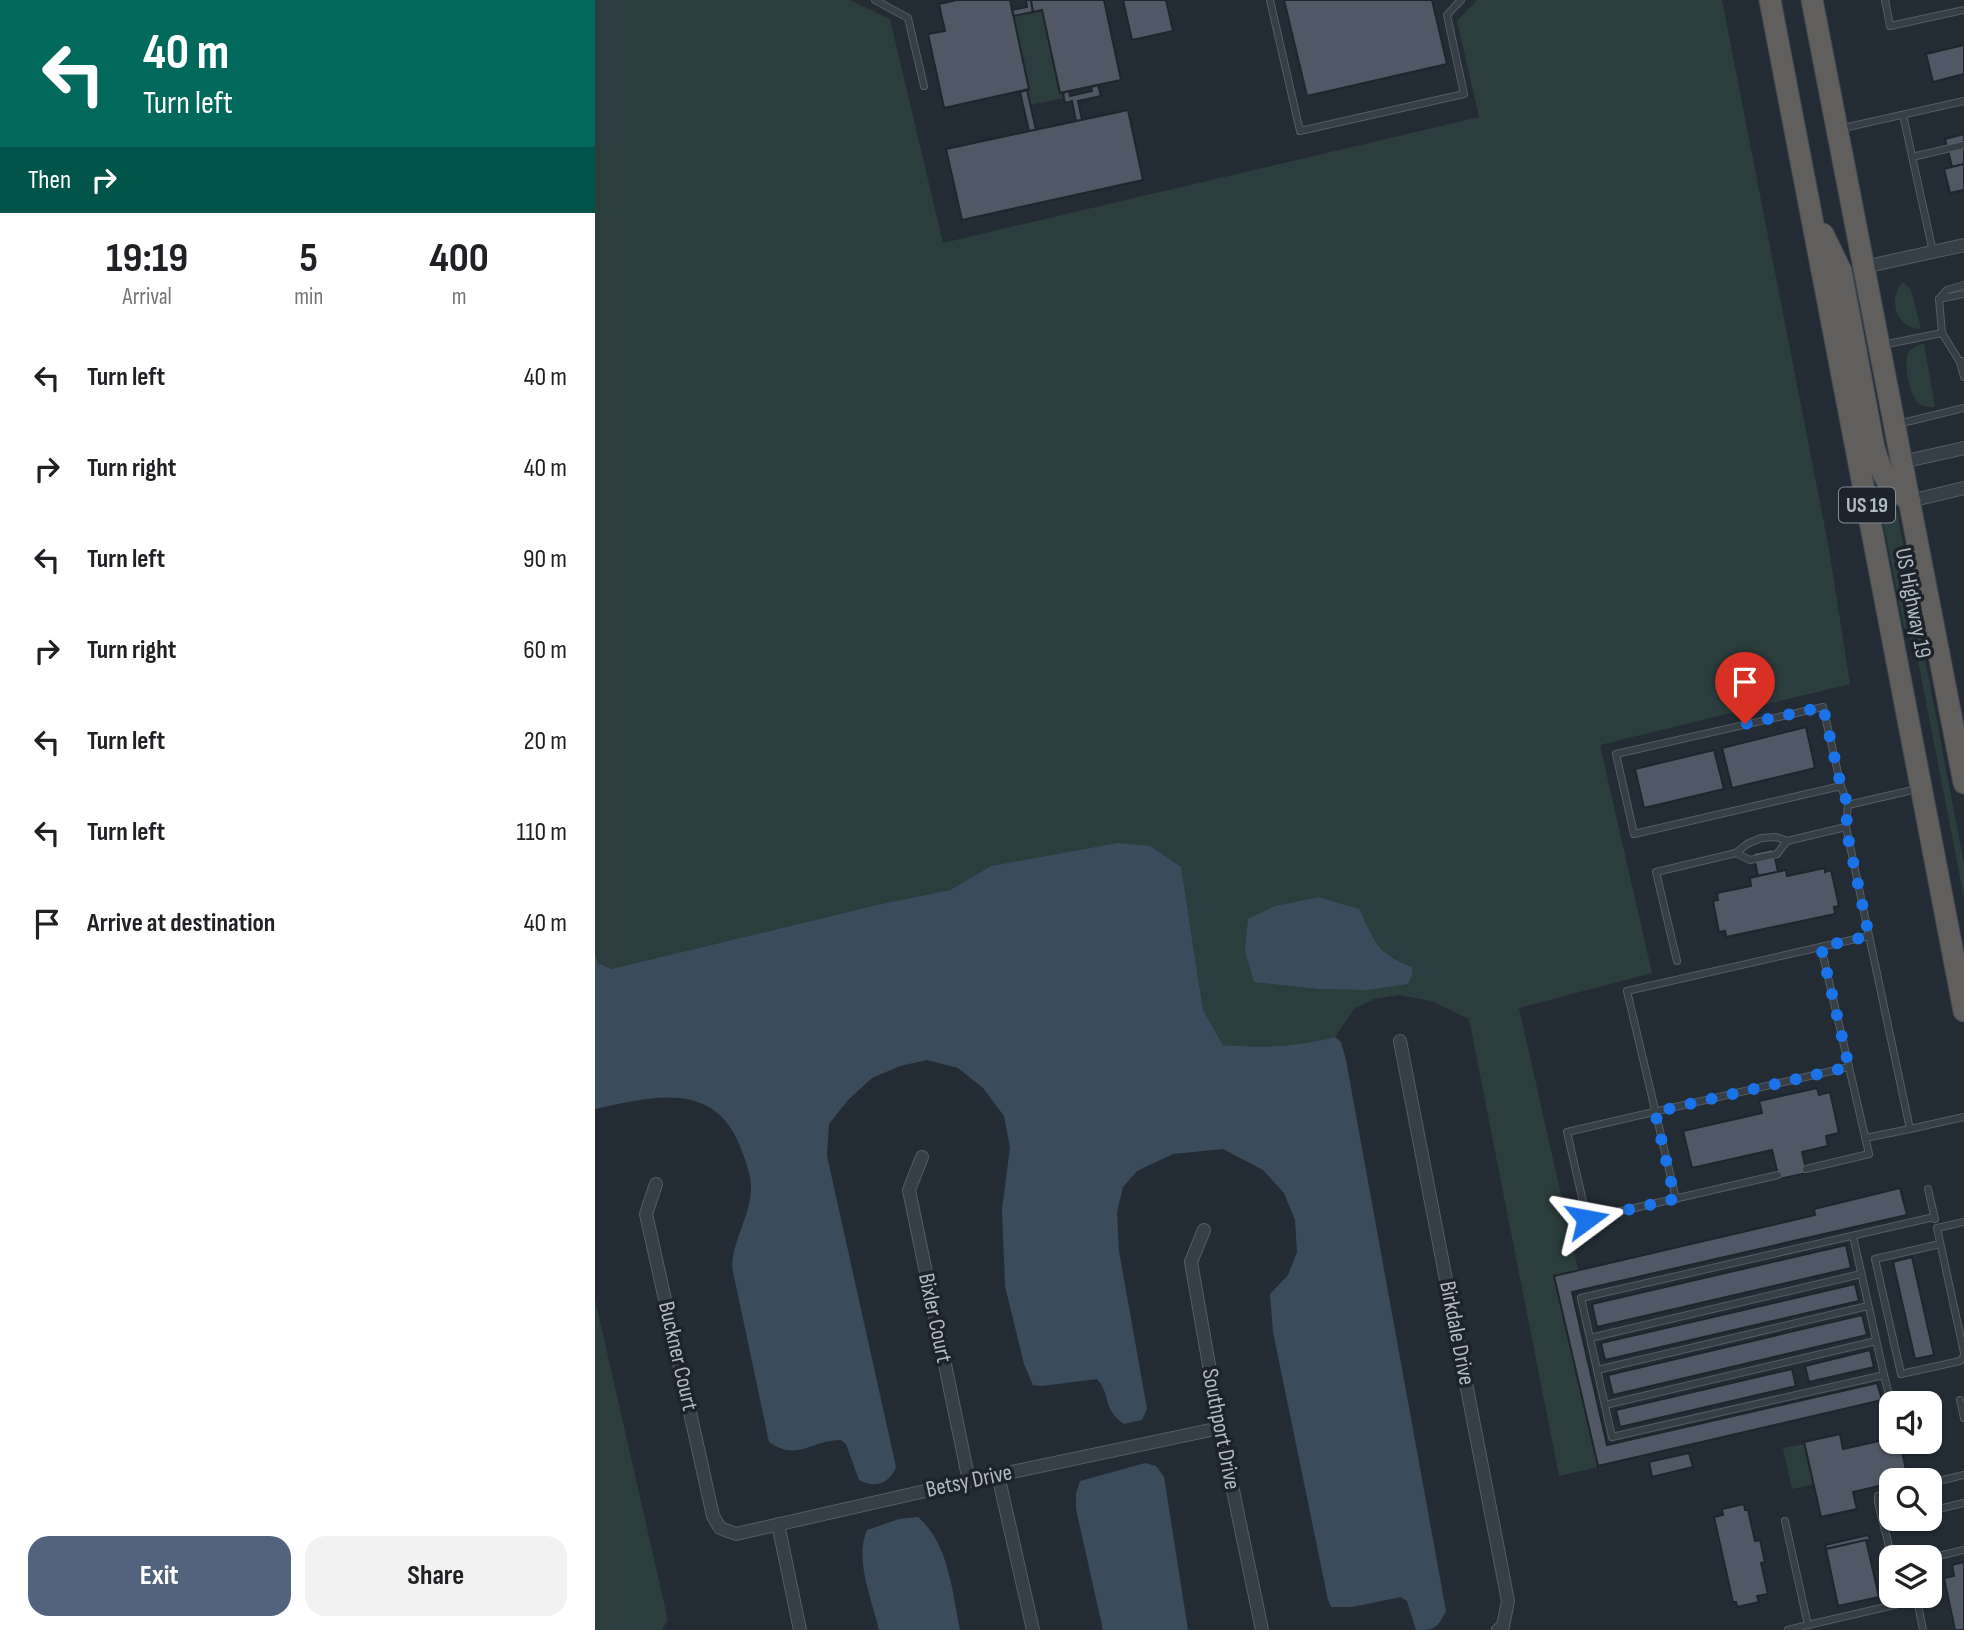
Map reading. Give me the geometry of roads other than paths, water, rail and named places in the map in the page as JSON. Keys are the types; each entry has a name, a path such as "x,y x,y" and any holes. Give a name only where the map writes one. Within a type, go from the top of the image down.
{"highway":[{"name":"US Highway 19","path":"1770,0 1964,1011"},
{"name":"US Highway 19","path":"1812,0 1964,783"},
{"path":"1810,207 1841,271 1874,448 1880,467 1893,490 1910,500"}],"street":[{"path":"1864,267 1964,245"},
{"path":"1902,462 1964,448"},
{"path":"1910,500 1964,488"},
{"name":"Birkdale Drive","path":"1400,1041 1508,1601 1501,1628"},
{"name":"Bixler Court","path":"922,1157 909,1190 969,1481"},
{"name":"Buckner Court","path":"656,1184 646,1214 713,1516 720,1528"},
{"name":"Southport Drive","path":"1204,1230 1191,1262 1220,1427 1262,1630"},
{"name":"Betsy Drive","path":"720,1528 736,1534 1220,1427"},
{"path":"998,1475 1033,1630"},
{"path":"778,1524 800,1630"}],"lane":[{"path":"875,0 908,18 924,86"},
{"path":"1270,0 1300,131 1464,94 1447,15 1461,0"},
{"path":"1885,0 1890,26 1964,10"},
{"path":"1836,129 1964,101"},
{"path":"1903,115 1933,251"},
{"path":"1912,158 1964,145"},
{"path":"1964,285 1947,290 1940,299 1942,333 1962,361 1964,377"},
{"path":"1940,299 1964,294"},
{"path":"1879,345 1942,333"},
{"path":"1895,424 1964,408"},
{"path":"1841,786 1634,834 1616,754 1823,707 1848,805 1846,828 1910,1129"},
{"path":"1848,805 1921,788"},
{"path":"1677,961 1656,872 1736,853 1761,838 1776,837 1787,841 1846,828"},
{"path":"1736,853 1750,860 1777,854 1787,841"},
{"path":"1675,1199 1627,991 1869,936"},
{"path":"1806,1168 1869,1154 1821,947"},
{"path":"1778,1175 1587,1219 1567,1132 1849,1067"},
{"path":"1865,1139 1964,1117"},
{"path":"1928,1189 1937,1228 1964,1354 1960,1361 1901,1374 1875,1259 1940,1244"},
{"path":"1884,1375 1612,1437 1581,1298 1934,1217"},
{"path":"1937,1228 1964,1222"},
{"path":"1853,1236 1887,1391"},
{"path":"1590,1338 1861,1274"},
{"path":"1597,1370 1868,1306"},
{"path":"1605,1405 1876,1341"},
{"path":"1961,1400 1964,1418"},
{"path":"1942,1480 1964,1475"},
{"path":"1942,1508 1964,1503"},
{"path":"1785,1521 1808,1625"},
{"path":"1942,1555 1964,1550"},
{"path":"1788,1630 1879,1606"},
{"path":"1919,1608 1923,1630"}],"water":[{"path":"1117,843 1150,846 1181,867 1203,1010 1223,1045 1279,1046 1335,1037 1341,1042 1446,1611 1432,1628 1416,1630 1407,1601 1401,1597 1352,1607 1331,1607 1328,1600 1273,1332 1270,1294 1288,1275 1297,1252 1295,1220 1284,1193 1263,1170 1223,1149 1173,1154 1137,1171 1123,1187 1117,1212 1119,1251 1147,1409 1142,1420 1124,1424 1109,1407 1102,1385 1097,1379 1033,1385 1024,1364 1005,1286 1002,1209 1010,1148 1004,1116 983,1088 958,1068 927,1060 900,1066 872,1078 848,1100 829,1124 827,1156 896,1467 886,1481 871,1484 859,1480 846,1444 841,1440 797,1450 779,1448 769,1442 732,1267 750,1199 750,1179 740,1146 728,1125 714,1110 679,1098 638,1100 595,1109 595,953 598,963 611,969 950,890 991,866"},
{"path":"1319,897 1359,909 1383,951 1412,967 1408,984 1366,990 1318,989 1254,982 1245,951 1248,919 1275,906"},
{"path":"1145,1463 1156,1466 1164,1477 1188,1630 1103,1630 1076,1509 1076,1493 1080,1481"},
{"path":"918,1517 937,1541 943,1554 960,1630 879,1630 863,1567 863,1542 867,1530 899,1519"}]}
